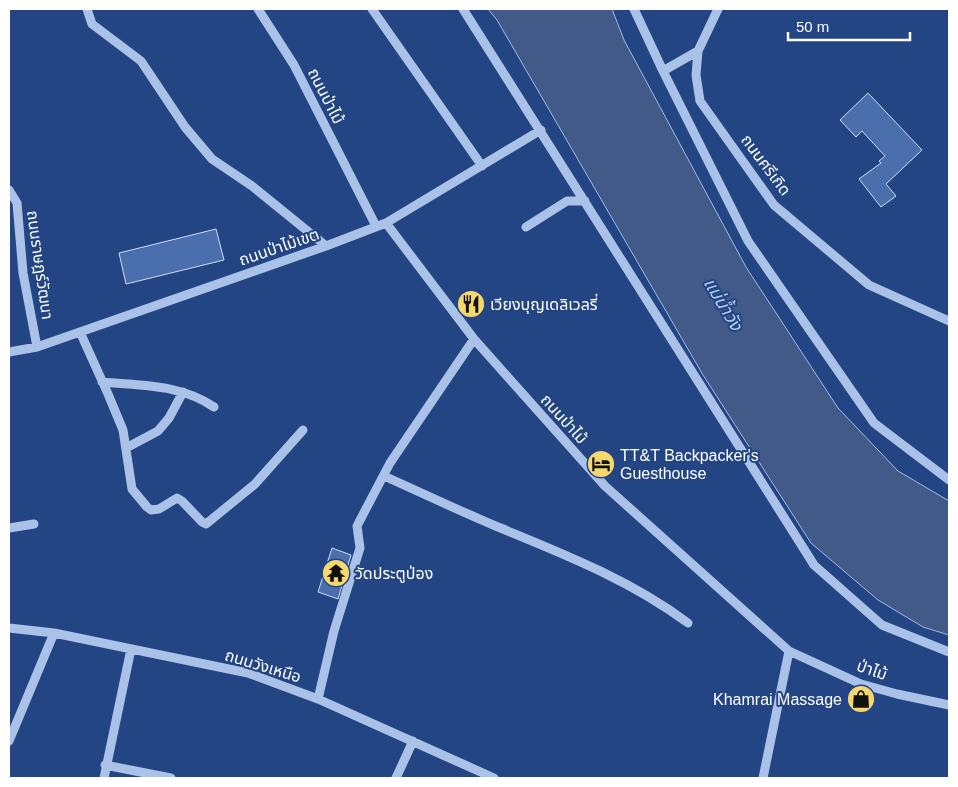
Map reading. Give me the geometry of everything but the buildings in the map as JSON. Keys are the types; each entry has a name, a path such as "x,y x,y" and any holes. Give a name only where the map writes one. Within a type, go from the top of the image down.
{"street":[{"path":"87,9 92,24 141,61 184,127 212,159 252,186 326,246"},
{"name":"ถนนป่าไม้","path":"258,9 294,66 376,226"},
{"path":"372,9 482,166"},
{"path":"463,9 814,565 882,625 949,652"},
{"path":"634,9 748,241 874,423 949,480"},
{"name":"ถนนศรีเกิด","path":"718,9 698,51 696,75 700,101 774,205 869,285 949,320"},
{"path":"663,70 698,51"},
{"name":"ถนนป่าไม้เขต","path":"9,352 37,347 326,246 386,222 541,130"},
{"name":"ถนนราษฎร์วัฒนา","path":"9,190 17,203 24,273 37,347"},
{"path":"526,227 567,201 585,201"},
{"name":"ถนนป่าไม้","path":"386,222 474,339 605,486 789,652"},
{"path":"80,332 122,430 131,486 147,507 156,510 173,500 179,499 199,520 206,524 255,484 303,430"},
{"path":"318,700 334,631 360,548 357,526 390,463 474,339"},
{"path":"102,382 167,388 200,398 214,407"},
{"path":"126,448 158,431 169,418 183,392"},
{"path":"384,476 476,518 598,569 664,605 688,623"},
{"path":"9,528 34,524"},
{"name":"ถนนวังเหนือ","path":"9,628 54,633 248,673 318,700 494,778"},
{"path":"9,741 54,633"},
{"path":"104,778 105,765 131,649"},
{"path":"763,778 789,652"},
{"name":"ป่าไม้","path":"789,652 860,684 949,705"},
{"path":"396,778 413,741"},
{"path":"105,765 171,778"}],"water":[{"name":"แม่น้ำวัง","path":"488,9 612,9 624,40 746,267 838,408 898,471 949,501 949,635 923,627 878,600 811,543 703,375 497,20"}],"place":[{"name":"เวียงบุญเดลิเวลรี่","path":"471,304"},
{"name":"TT&T Backpacker's Guesthouse","path":"601,464"},
{"name":"วัดประตูป่อง","path":"336,573"},
{"name":"Khamrai Massage","path":"861,699"}]}
